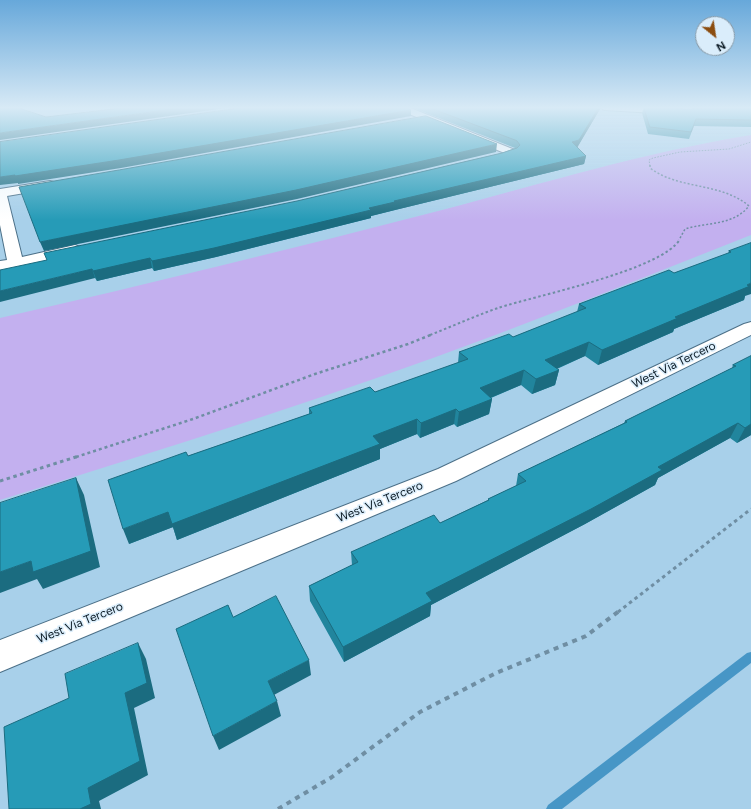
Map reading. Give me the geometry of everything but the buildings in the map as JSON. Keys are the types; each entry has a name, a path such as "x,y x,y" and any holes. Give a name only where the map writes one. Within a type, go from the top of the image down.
{"street":[{"path":"489,158 511,152 493,145"},
{"path":"16,263 0,194 61,183"},
{"path":"0,266 86,248"},
{"name":"West Via Tercero","path":"0,656 446,475 751,328"}],"path":[{"path":"0,481 193,419 315,374 408,344 499,308 584,284 647,262 671,249 682,237 685,229 691,226 721,222 742,215 749,206 746,201 731,194 657,175 648,168 648,160 680,152 729,149 742,145"},
{"path":"278,809 332,777 420,712 496,673 586,636 751,509"}],"shaded area":[{"path":"699,145 751,145 751,235 498,334 374,379 188,441 0,500 0,318 332,238 673,150"}],"waterway":[{"path":"552,809 751,657"}]}
